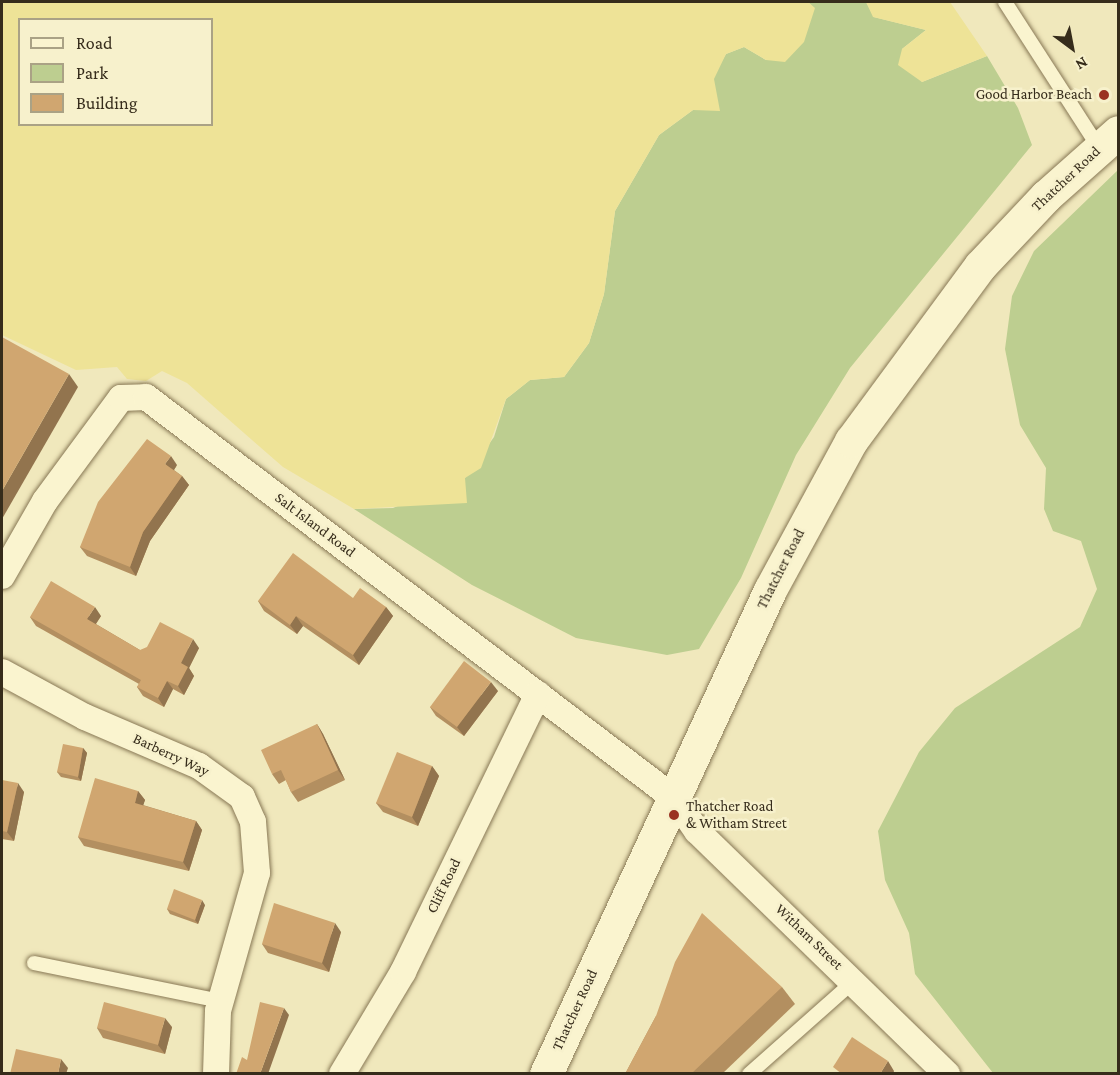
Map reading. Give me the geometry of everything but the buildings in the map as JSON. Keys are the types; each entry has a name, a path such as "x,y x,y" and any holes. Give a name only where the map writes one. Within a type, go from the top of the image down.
{"main road":[{"name":"Thatcher Road","path":"546,1074 770,590 850,441 980,266 1109,140"}],"street":[{"name":"Salt Island Road","path":"2,576 45,501 121,398 146,397 674,798"},
{"name":"Barberry Way","path":"2,672 85,717 199,766 242,797 254,822 257,873 220,1001 216,1074"},
{"name":"Cliff Road","path":"342,1074 403,972 538,694"},
{"name":"Witham Street","path":"674,798 697,831 854,981 947,1074"}],"lane":[{"path":"1005,2 1109,140"},
{"path":"34,963 220,1001"},
{"path":"749,1074 854,981"}],"green space":[{"path":"808,2 866,2 874,17 926,30 902,49 922,82 987,56 1018,108 1032,145 850,368 796,455 741,578 699,649 667,655 576,638 472,585 354,509 393,508 465,478 494,437 506,399 530,380 564,377 589,343 604,294 615,211 659,135 693,110 726,54 744,47 766,60 814,8"},
{"path":"1118,170 1118,1073 993,1073 915,974 909,933 885,880 878,831 919,752 955,708 1080,627 1097,589 1081,541 1053,531 1044,509 1046,468 1020,425 1005,349 1012,296 1034,251"}],"sand":[{"path":"2,2 808,2 815,8 804,42 785,62 766,60 744,47 726,54 714,79 720,111 693,110 659,135 615,211 604,294 589,343 564,377 530,380 506,399 481,468 465,478 467,503 354,509 283,467 187,383 162,371 146,381 127,379 117,367 76,370 2,335"},
{"path":"866,2 950,2 987,56 922,82 898,65 902,49 926,30 873,17"}],"place":[{"name":"Good Harbor Beach","path":"1104,95"},
{"name":"Thatcher Road & Witham Street","path":"674,815"}]}
